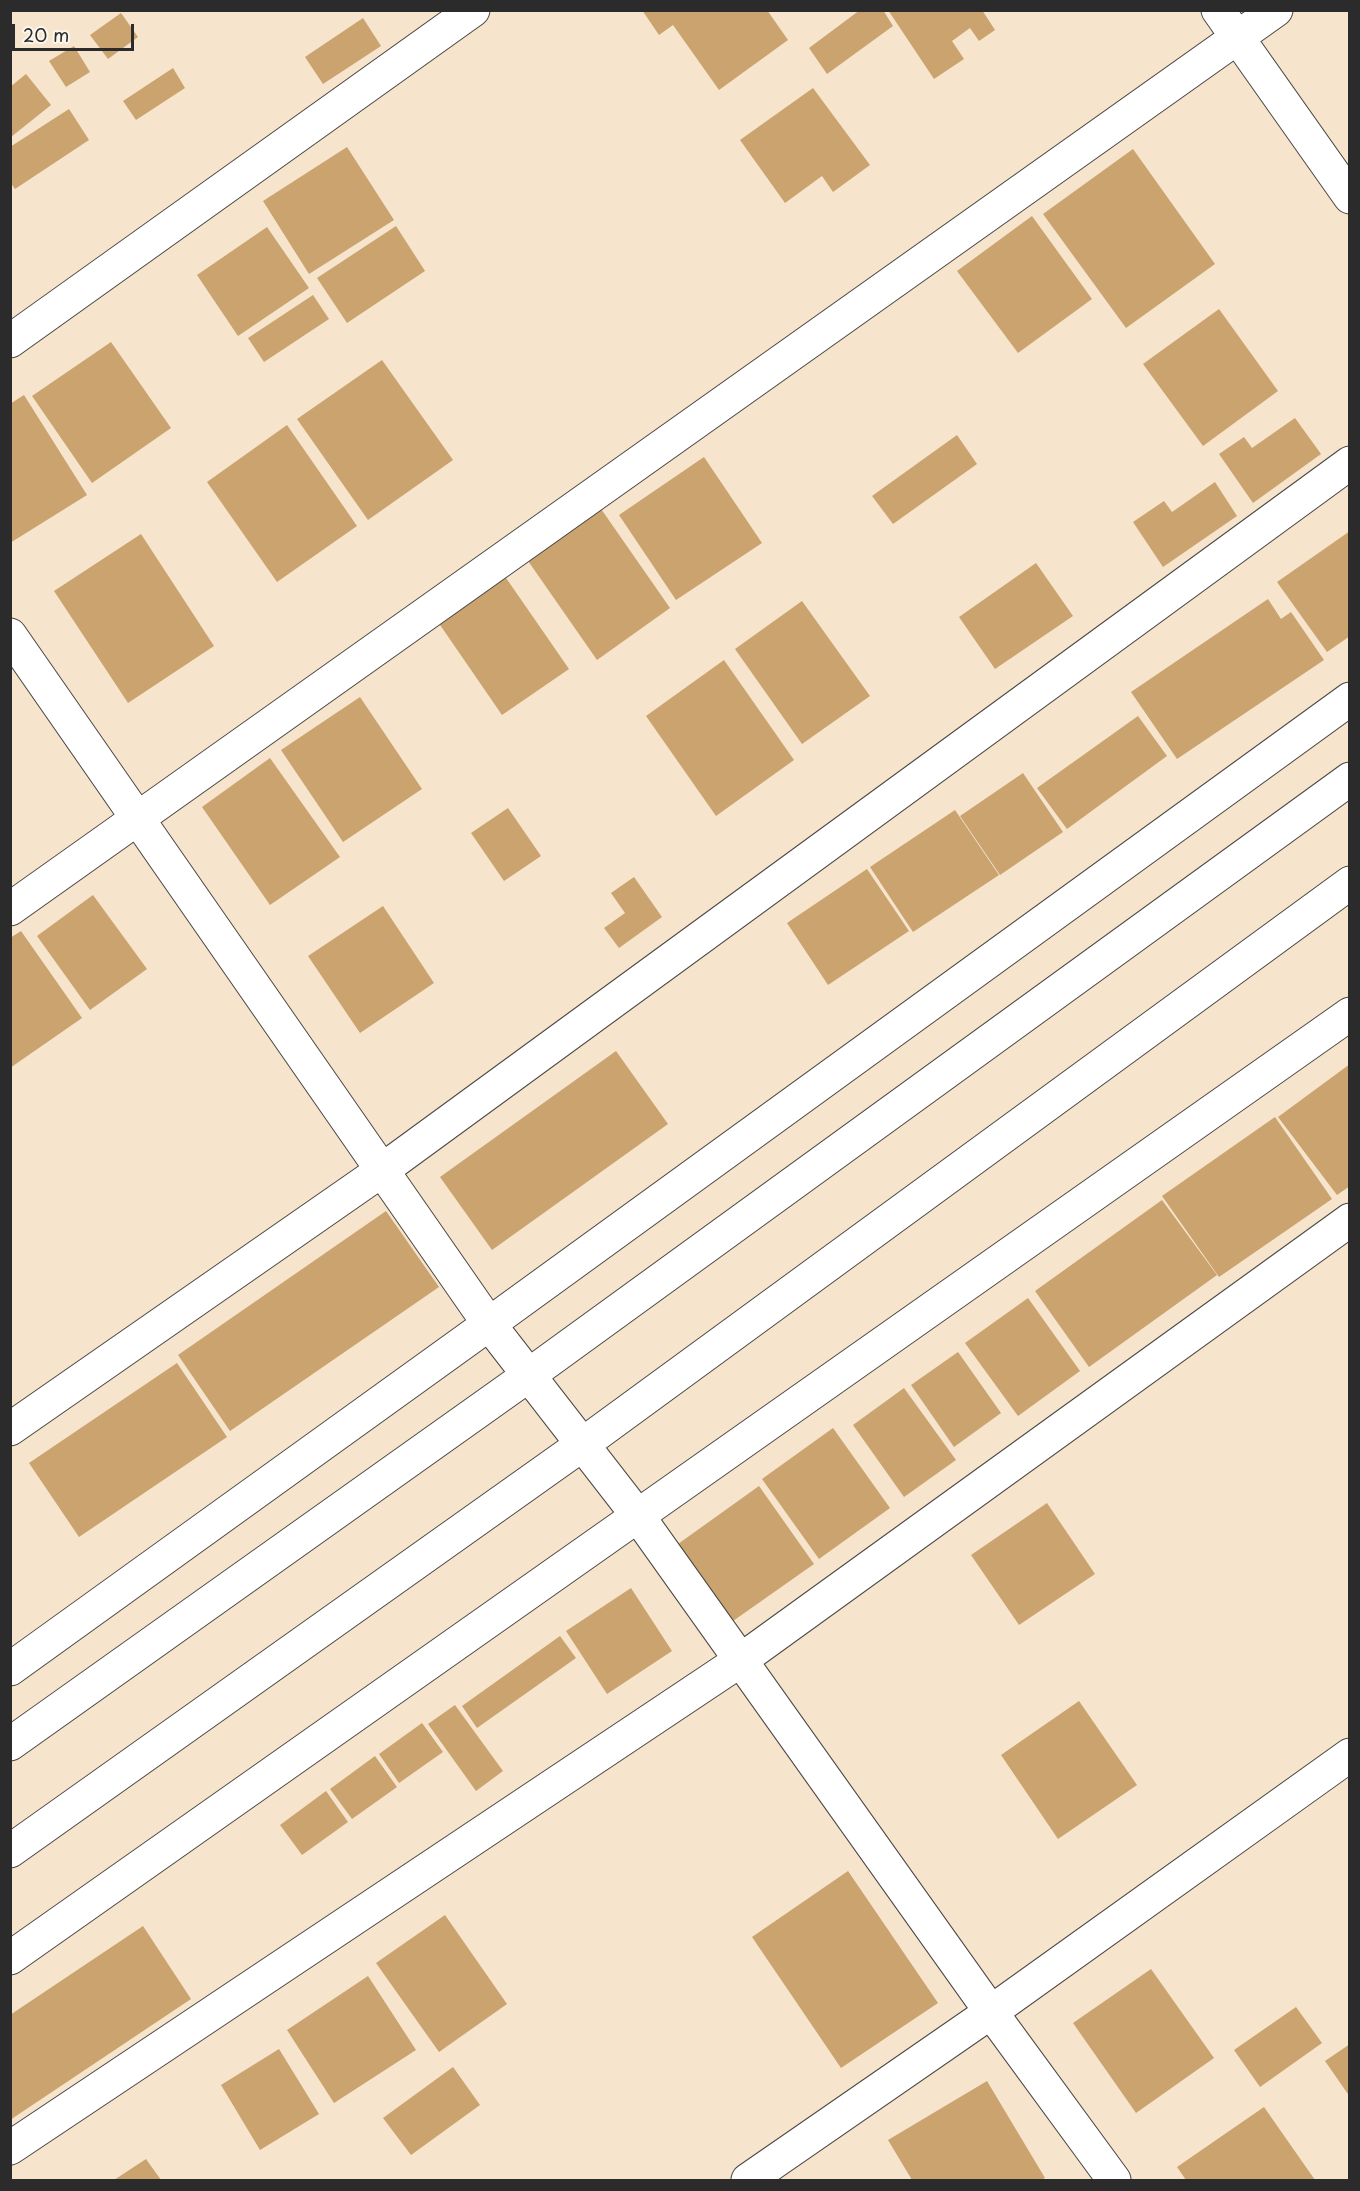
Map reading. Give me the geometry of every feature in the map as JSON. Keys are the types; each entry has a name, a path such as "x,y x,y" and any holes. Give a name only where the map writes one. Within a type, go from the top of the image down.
{"street":[{"path":"10,341 473,10"},
{"path":"1218,10 1350,197"},
{"path":"10,909 1276,10"},
{"path":"10,1429 381,1171 1350,463"},
{"path":"10,634 489,1324 638,1516 1114,2181"},
{"path":"10,1669 1350,699"},
{"path":"10,1744 529,1375 1350,779"},
{"path":"10,1851 583,1444 1350,883"},
{"path":"10,1958 1350,1014"},
{"path":"10,2148 741,1660 1350,1220"},
{"path":"748,2181 991,2012 1350,1755"}],"building":[{"path":"642,10 767,10 788,40 719,90 673,25 659,35"},
{"path":"860,10 883,10 893,26 827,74 809,48"},
{"path":"888,10 982,10 995,30 979,41 970,28 952,41 964,59 934,79"},
{"path":"121,13 138,37 108,59 90,35"},
{"path":"363,18 381,46 323,84 305,57"},
{"path":"74,46 90,72 66,87 49,61"},
{"path":"173,68 185,88 136,120 123,101"},
{"path":"26,74 51,105 11,137 10,87"},
{"path":"813,88 870,165 833,192 822,176 785,203 740,140"},
{"path":"69,109 89,140 15,189 10,182 10,147"},
{"path":"347,147 394,220 309,274 263,201"},
{"path":"1133,149 1215,264 1126,328 1043,214"},
{"path":"1032,216 1092,299 1018,353 957,271"},
{"path":"396,226 425,271 347,323 317,278"},
{"path":"267,227 309,288 238,336 197,275"},
{"path":"313,295 329,319 264,362 248,338"},
{"path":"1219,309 1278,391 1203,446 1143,364"},
{"path":"111,342 171,428 92,483 32,396"},
{"path":"382,360 453,460 368,520 297,419"},
{"path":"24,395 87,495 10,543 10,404"},
{"path":"1295,418 1321,454 1253,503 1219,454 1244,437 1252,448"},
{"path":"287,425 357,526 277,582 207,482"},
{"path":"957,435 977,464 893,524 872,496"},
{"path":"704,457 762,543 676,600 619,515"},
{"path":"1215,482 1237,516 1163,567 1133,522 1164,501 1172,512"},
{"path":"599,506 670,608 597,660 526,558"},
{"path":"1350,531 1350,636 1327,652 1277,582"},
{"path":"141,534 214,646 128,703 54,591"},
{"path":"1036,563 1073,616 995,669 959,617"},
{"path":"504,575 569,669 502,715 438,622"},
{"path":"1268,599 1281,619 1291,612 1324,660 1177,759 1131,692"},
{"path":"802,601 870,696 802,744 735,649"},
{"path":"724,660 794,760 716,816 646,716"},
{"path":"360,697 422,789 343,842 281,750"},
{"path":"1138,716 1167,756 1067,829 1037,788"},
{"path":"270,758 340,857 270,905 202,807"},
{"path":"1023,773 1063,832 1000,875 960,816"},
{"path":"508,808 541,856 504,881 471,833"},
{"path":"955,810 999,875 913,932 870,867"},
{"path":"867,869 909,931 828,985 787,923"},
{"path":"634,877 662,917 619,948 604,928 625,913 611,893"},
{"path":"93,895 147,969 90,1010 37,936"},
{"path":"383,906 434,983 360,1033 308,956"},
{"path":"21,931 82,1018 10,1068 10,938"},
{"path":"616,1051 668,1124 492,1250 440,1177"},
{"path":"1350,1064 1350,1186 1337,1195 1278,1117"},
{"path":"1275,1117 1332,1199 1219,1277 1162,1196"},
{"path":"1162,1200 1217,1275 1089,1367 1035,1291"},
{"path":"386,1211 439,1287 230,1431 178,1355"},
{"path":"1028,1298 1080,1371 1018,1416 965,1343"},
{"path":"958,1352 1001,1413 954,1447 911,1385"},
{"path":"177,1363 227,1437 79,1537 29,1463"},
{"path":"904,1388 956,1460 904,1497 853,1425"},
{"path":"833,1428 890,1508 819,1559 762,1479"},
{"path":"759,1486 814,1564 733,1621 678,1544"},
{"path":"1047,1503 1095,1574 1019,1625 971,1555"},
{"path":"631,1588 672,1651 607,1694 566,1631"},
{"path":"560,1636 576,1658 477,1728 462,1706"},
{"path":"1079,1701 1137,1785 1058,1839 1001,1755"},
{"path":"455,1705 503,1771 476,1791 428,1724"},
{"path":"422,1723 443,1752 399,1783 379,1754"},
{"path":"375,1756 397,1787 352,1819 330,1789"},
{"path":"326,1791 348,1822 302,1855 280,1825"},
{"path":"848,1871 938,2003 841,2068 752,1937"},
{"path":"445,1915 507,2004 439,2052 376,1963"},
{"path":"143,1926 191,1999 10,2120 10,2015"},
{"path":"1151,1969 1214,2058 1136,2113 1073,2023"},
{"path":"368,1976 416,2050 334,2103 287,2030"},
{"path":"1296,2007 1322,2043 1260,2087 1234,2050"},
{"path":"1350,2044 1350,2097 1325,2061"},
{"path":"279,2049 319,2114 260,2150 221,2085"},
{"path":"453,2067 480,2105 411,2155 383,2118"},
{"path":"987,2081 1045,2178 1041,2180 912,2180 888,2140"},
{"path":"1264,2107 1315,2180 1186,2180 1177,2167"},
{"path":"146,2159 161,2180 114,2180"}]}
